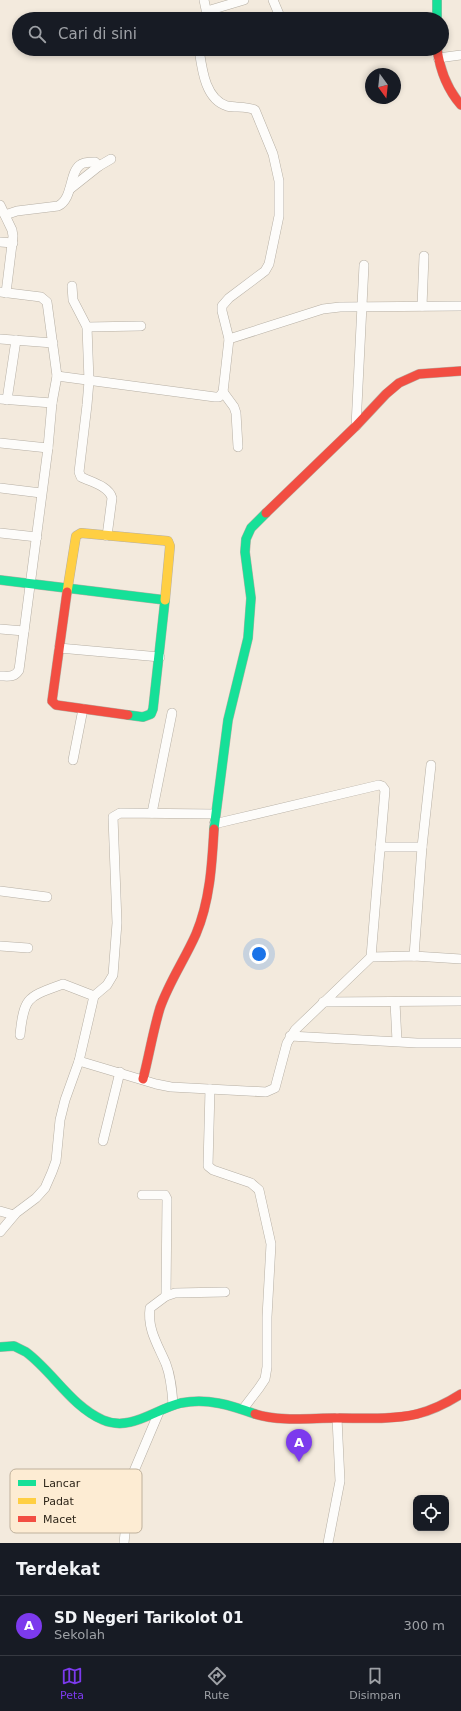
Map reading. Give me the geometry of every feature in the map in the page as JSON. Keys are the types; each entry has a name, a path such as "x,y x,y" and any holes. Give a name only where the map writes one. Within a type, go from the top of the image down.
{"street":[{"path":"204,0 207,12"},
{"path":"215,12 244,0"},
{"path":"273,0 278,12"},
{"path":"437,0 437,12"},
{"path":"449,54 461,55"},
{"path":"57,376 215,397 219,396 223,392 229,339 222,306 229,298 262,275 269,264 278,216 279,182 273,154 255,110 250,108 228,106 219,102 210,94 201,56"},
{"path":"439,56 451,95 461,106"},
{"path":"69,190 99,166 111,159"},
{"path":"0,205 11,213 58,206 62,204 77,168 81,164 95,162 99,166"},
{"path":"0,676 12,676 16,674 18,670 37,537 52,403 57,376 48,306 44,299 3,292 13,243 11,213"},
{"path":"0,242 13,243"},
{"path":"422,306 424,256"},
{"path":"356,426 364,265"},
{"path":"72,286 73,300 87,327 85,380 88,405 79,472 81,477 107,489 111,494 107,536"},
{"path":"229,339 323,309 363,306 461,306"},
{"path":"87,327 141,326"},
{"path":"0,339 53,343"},
{"path":"16,340 4,400 52,403"},
{"path":"143,1079 160,1009 167,991 196,933 204,909 212,874 215,814 228,720 248,638 251,598 245,552 246,540 251,528 356,426 382,396 407,377 437,372 461,371"},
{"path":"223,392 234,407 236,413 238,447"},
{"path":"0,443 48,448"},
{"path":"0,488 41,493"},
{"path":"0,533 37,537"},
{"path":"81,533 107,536 168,541 170,546 160,658 153,709 151,714 143,717 83,710 56,705 52,701 66,589 76,536 81,533"},
{"path":"0,580 166,600"},
{"path":"0,628 24,632"},
{"path":"59,648 160,658"},
{"path":"73,760 83,710"},
{"path":"152,813 172,713"},
{"path":"414,956 422,847 431,765"},
{"path":"214,824 382,786 385,790 371,957"},
{"path":"0,1232 14,1215 36,1198 45,1188 56,1160 60,1120 65,1100 79,1061 94,996 107,985 113,975 117,923 113,817 120,813 215,814"},
{"path":"380,847 422,847"},
{"path":"0,891 47,897"},
{"path":"0,946 28,948"},
{"path":"79,1061 171,1087 266,1092 275,1088 290,1036 323,1002 371,957 414,956 461,959"},
{"path":"20,1035 24,1008 28,1001 40,992 63,984 94,996"},
{"path":"323,1002 461,1001"},
{"path":"395,1002 397,1041"},
{"path":"290,1036 461,1043"},
{"path":"103,1141 120,1072"},
{"path":"210,1089 208,1166 212,1170 251,1183 259,1190 271,1244 267,1323 267,1367 265,1379 260,1388 243,1409"},
{"path":"142,1194 165,1195 167,1199 166,1296"},
{"path":"0,1211 14,1215"},
{"path":"173,1404 172,1385 167,1365 153,1336 149,1320 150,1308 166,1296 175,1293 225,1292"},
{"path":"0,1347 16,1347 25,1351 67,1392 103,1420 113,1423 124,1424 134,1422 173,1404 190,1402 223,1404 243,1409 254,1414 274,1418 388,1418 420,1414 437,1409 461,1394"},
{"path":"135,1469 158,1412"},
{"path":"328,1543 340,1481 337,1418"},
{"path":"124,1543 125,1533"}],"traffic: fast":[{"path":"437,0 437,12"},
{"path":"214,829 228,720 248,638 251,598 245,552 246,539 251,528 266,513"},
{"path":"0,580 165,600 153,709 151,714 143,717 128,715"},
{"path":"0,1347 14,1346 26,1352 36,1360 81,1406 103,1420 113,1423 133,1421 181,1403 200,1401 219,1403 255,1414"}],"traffic: slow":[{"path":"67,592 76,536 81,533 168,541 170,546 165,600"}],"traffic: jam":[{"path":"438,56 448,86 461,105"},
{"path":"266,513 356,426 386,394 399,383 419,374 461,371"},
{"path":"67,592 52,701 56,705 128,715"},
{"path":"143,1079 160,1008 201,921 211,869 214,829"},
{"path":"255,1414 285,1419 397,1417 417,1414 429,1410 461,1394"}],"place":[{"name":"SD Negeri Tarikolot 01","path":"299,1462"}]}
